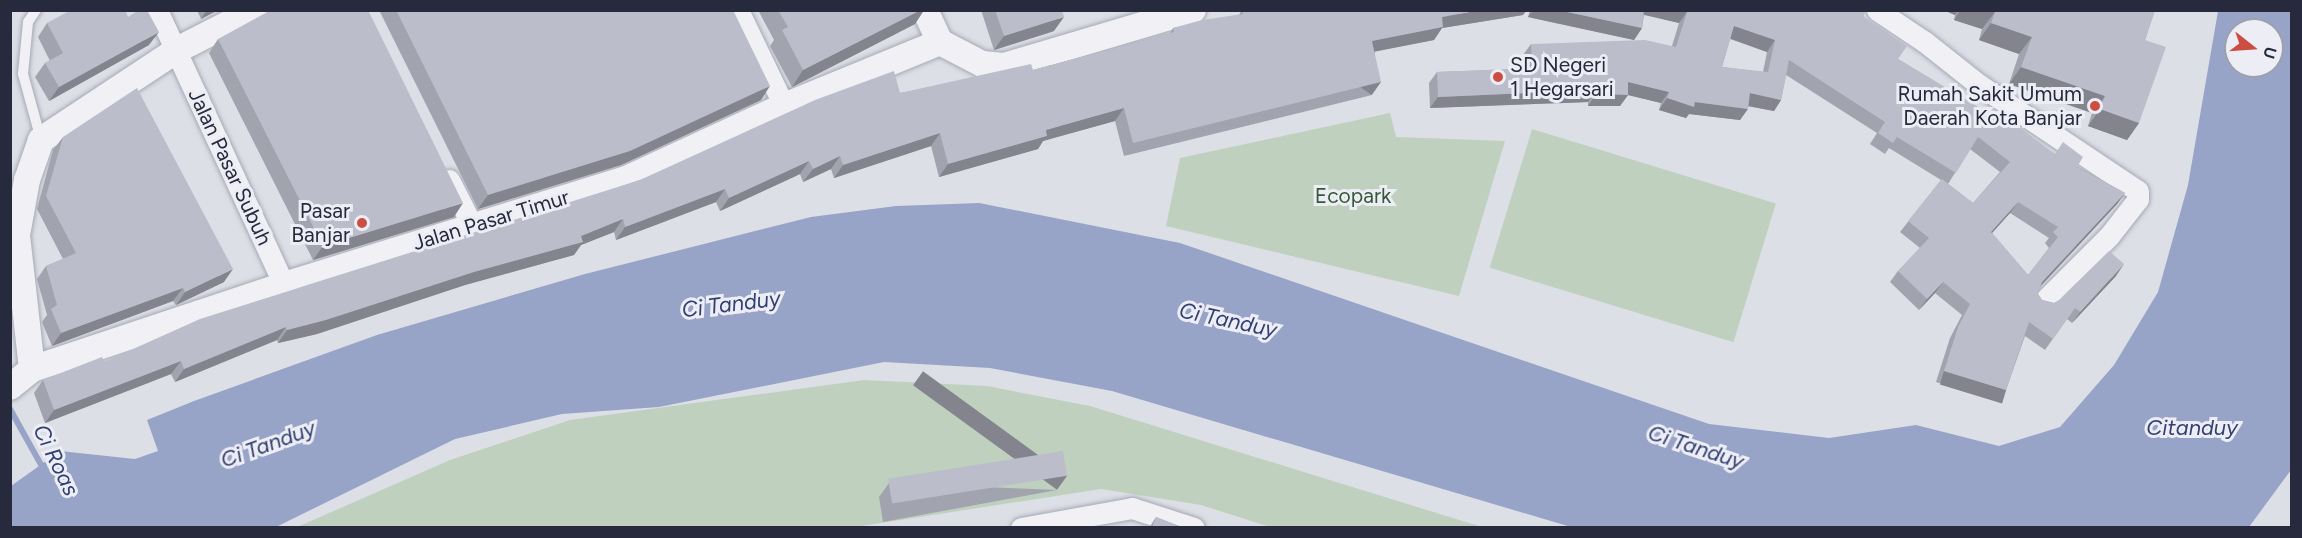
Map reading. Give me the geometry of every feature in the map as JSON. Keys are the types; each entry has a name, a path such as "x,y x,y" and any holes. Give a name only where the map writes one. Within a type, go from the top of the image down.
{"street":[{"name":"Jalan Pasar Subuh","path":"157,10 284,285"},
{"path":"10,387 32,369 17,235 27,180 41,140 177,50 255,10"},
{"path":"738,10 784,106"},
{"path":"926,10 940,42 982,64 1004,66 1193,10"},
{"path":"1877,10 1902,17 1925,42 1978,84 2138,191 2138,199 2109,236 2043,303"},
{"name":"Jalan Pasar Timur","path":"32,369 284,285 626,179 784,106 940,42"},
{"path":"439,159 472,225"},
{"path":"1021,528 1132,508 1194,528"}],"lane":[{"path":"36,10 28,22 23,74 41,140"}],"green space":[{"name":"Ecopark","path":"1390,113 1396,137 1505,141 1459,296 1166,226 1180,158"},
{"path":"1532,129 1776,204 1733,342 1490,268"},
{"path":"864,380 987,386 1090,406 1482,527 1270,527 1201,505 1101,489 855,527 295,528 450,460 570,420"}],"water":[{"name":"Citanduy","path":"2218,11 2291,11 2291,470 2249,527 1571,527 1112,391 990,368 884,362 659,407 562,414 455,439 276,527 11,527 11,486 60,451 135,459 158,451 147,420 194,401 377,335 585,274 811,217 896,206 979,203 1180,243 1709,424 1829,438 1916,425 1999,446 2060,427 2114,365 2158,292 2188,185"}],"building":[{"path":"71,10 125,10 128,17 139,10 147,10 159,32 59,87 45,63 63,53 47,23"},
{"path":"271,10 368,10 463,203 323,246 218,39"},
{"path":"396,10 733,10 770,86 630,151 488,195"},
{"path":"778,10 921,10 803,70 782,30 788,27"},
{"path":"995,10 1062,10 1064,17 1004,36"},
{"path":"1242,10 1480,10 1442,17 1443,27 1372,41 1381,82 1133,143 1124,108 1046,130 1047,136 948,164 940,133 843,165 840,156 813,169 809,161 729,198 725,189 625,227 623,219 581,236 583,242 474,272 326,320 287,330 286,327 184,369 181,361 54,410 43,380 102,357 104,362 200,319 640,180 815,100 894,71 900,93 1031,64 1033,70 1174,32 1173,28 1202,20 1243,14"},
{"path":"1558,10 1644,10 1642,28"},
{"path":"1682,10 1866,10 1863,16 1907,46 1898,59 2005,123 2008,119 2055,154 2063,142 2083,157 2077,167 2125,193 2042,282 2038,294 2042,300 2054,303 2059,300 2109,251 2124,264 2080,312 2075,308 2053,339 2029,322 2006,390 1944,371 1958,327 1970,304 1943,282 1927,299 1898,271 1929,238 1908,221 1942,179 1973,203 2010,162 1978,137 1956,173 1897,137 1893,143 1878,133 1885,122 1789,60 1781,100 1750,93 1748,109 1695,102 1694,107 1667,98 1669,92 1628,82 1628,95 1596,94 1596,90 1438,97 1437,72 1532,68 1531,44 1645,40 1676,47 1687,12","holes":["1734,26 1775,40 1768,72 1722,67","2018,202 2058,227 2053,232 2058,237 2028,275 1991,232"]},
{"path":"1990,10 2155,10 2145,40 2166,47 2139,123 2100,109 2105,96 2021,67 2032,37 1991,23 1995,12"},
{"path":"137,88 233,269 185,292 183,288 61,333 51,309 57,305 46,266 76,253 46,196 63,137"},
{"path":"1063,451 1067,476 892,503 888,479"},
{"path":"1156,517 1184,528 1152,528"}],"waterway":[{"name":"Ci Roas","path":"10,409 45,472"}],"place":[{"name":"SD Negeri 1 Hegarsari","path":"1498,77"},
{"name":"Rumah Sakit Umum Daerah Kota Banjar","path":"2095,106"},
{"name":"Pasar Banjar","path":"362,223"}],"water label":[{"name":"Ci Tanduy","path":"731,304"},
{"name":"Ci Tanduy","path":"1228,320"},
{"name":"Ci Tanduy","path":"268,444"},
{"name":"Ci Tanduy","path":"1696,447"}]}
